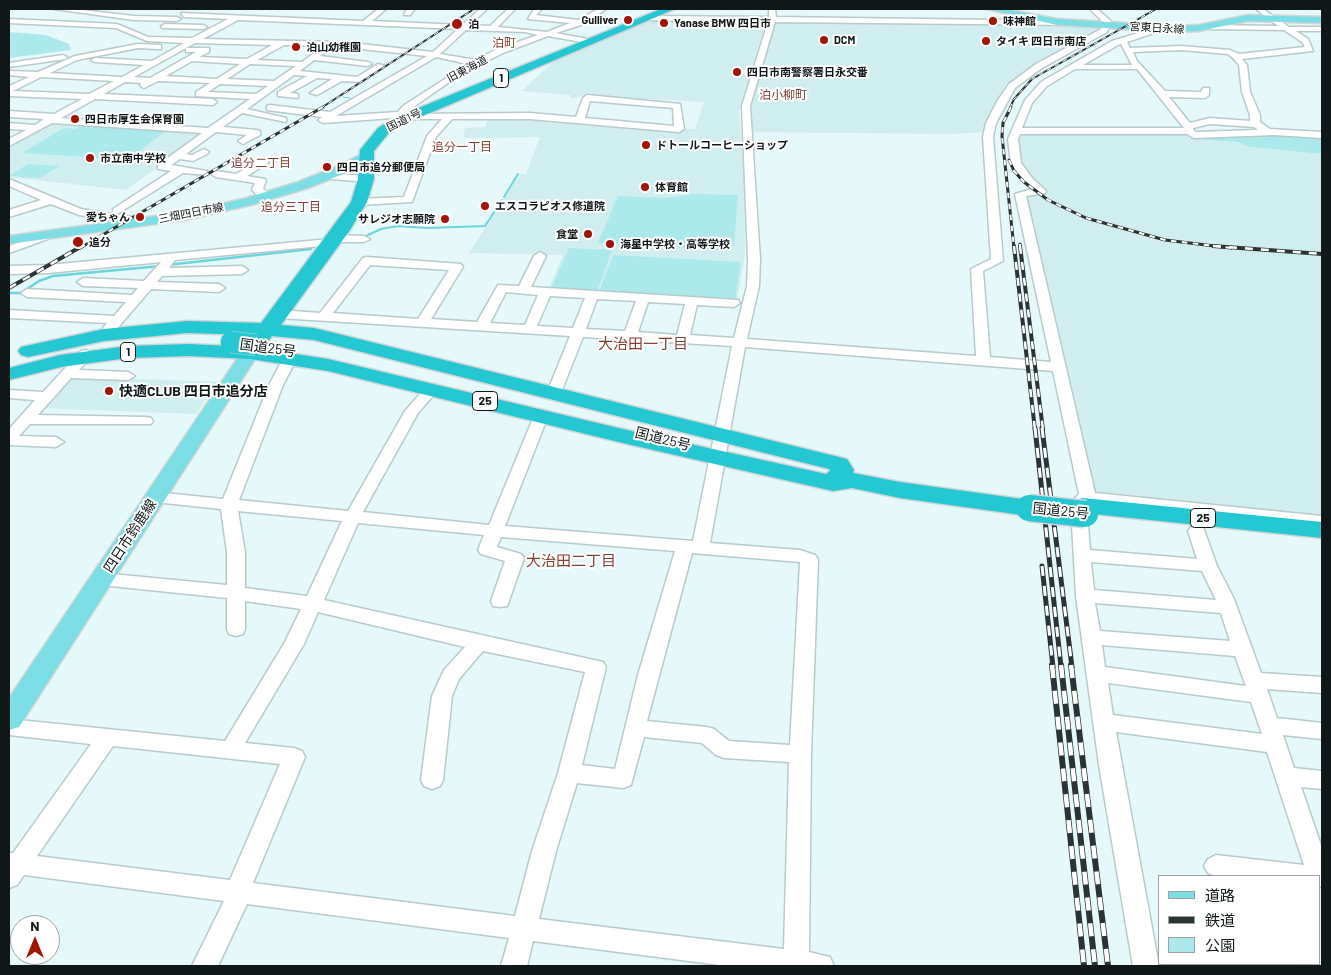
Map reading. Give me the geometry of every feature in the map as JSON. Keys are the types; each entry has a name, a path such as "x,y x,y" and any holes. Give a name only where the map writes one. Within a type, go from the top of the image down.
{"highway":[{"name":"国道1号","path":"365,156 369,145 378,135 404,117 670,9"},
{"path":"254,337 334,240 359,202 366,179 365,156"},
{"name":"1","path":"9,356 107,331 187,327 254,337"},
{"name":"国道25号","path":"9,362 61,349 129,338 182,334 254,337"},
{"name":"25","path":"254,337 314,334 554,395 719,447"},
{"name":"1","path":"9,374 84,356 156,350 254,337"},
{"name":"25","path":"254,337 286,349 432,389 541,416 719,447"},
{"name":"国道25号","path":"9,368 70,353 113,347 254,337"},
{"name":"国道25号","path":"286,349 348,361 848,475 900,490 1028,504 1085,506 1322,530"},
{"name":"国道25号","path":"1085,506 1322,538"}],"main road":[{"name":"宮東日永線","path":"992,9 1036,20 1148,30 1205,27 1236,19 1271,18 1320,21"},
{"name":"三畑四日市線","path":"9,240 185,216 266,197 348,167 365,156"},
{"name":"四日市鈴鹿線","path":"9,719 156,497 254,337"}],"street":[{"path":"58,9 135,18 255,18 533,30 590,42"},
{"path":"11,65 94,53 145,38 196,9"},
{"path":"255,18 272,9"},
{"path":"270,108 327,118 433,56 484,9"},
{"path":"492,28 512,9"},
{"path":"538,9 531,17 599,22"},
{"name":"旧東海道","path":"404,117 439,84 500,51 583,22 602,9"},
{"path":"569,772 623,779 635,728 693,547 719,447 739,344 753,286 754,259 746,106 774,9"},
{"path":"983,360 977,269 997,262 988,137 996,112 1012,86 1024,76 1104,30 1108,25 1093,9"},
{"path":"1237,56 1310,49 1304,41 1259,9"},
{"path":"117,26 150,10 181,17 226,23 328,27"},
{"path":"365,23 381,10 391,12"},
{"path":"789,11 858,20"},
{"path":"28,22 33,13"},
{"path":"547,19 556,14"},
{"path":"11,140 235,18"},
{"path":"648,18 1071,23"},
{"path":"268,30 285,20"},
{"path":"9,21 117,26 145,38 251,42 284,40 343,44 406,50 478,63"},
{"path":"320,32 335,22"},
{"path":"165,26 234,29"},
{"path":"1205,27 1322,29"},
{"path":"1085,506 1058,367 1020,194 1041,190 1028,180 1016,163 1013,139 1021,116 1031,97 1054,77 1124,44 1148,30 1159,46"},
{"path":"156,31 260,35 284,40 307,41"},
{"path":"251,42 260,35"},
{"path":"199,94 284,40"},
{"path":"203,173 162,167 330,45 300,44 307,41"},
{"path":"108,88 138,89 217,44"},
{"path":"309,61 343,44"},
{"path":"1124,44 1230,52 1237,56 1244,65 1246,92 1256,115 1255,124"},
{"path":"1124,44 1139,67 1194,135 1269,133 1322,135"},
{"path":"9,91 20,83 72,59 138,46 264,52"},
{"path":"379,55 390,49"},
{"path":"191,59 309,61 382,65 406,50"},
{"path":"106,52 167,56"},
{"path":"72,59 153,63"},
{"path":"11,65 139,71"},
{"path":"271,73 316,75 358,80 380,66"},
{"path":"1075,67 1139,67"},
{"path":"234,71 252,72"},
{"path":"9,73 218,82 274,86 292,92 316,75"},
{"path":"314,93 341,78"},
{"path":"370,81 385,84"},
{"path":"9,82 257,97"},
{"path":"1162,94 1205,95 1206,90"},
{"path":"9,91 247,104"},
{"path":"308,121 327,118 519,115 679,130 673,117 677,106 668,105 587,98 589,109 580,120"},
{"path":"54,106 73,107"},
{"path":"239,110 292,122"},
{"path":"9,114 52,119 257,133 243,141"},
{"path":"359,202 408,200 432,136 450,115"},
{"path":"1017,131 1189,128 1210,121 1255,124 1269,133"},
{"path":"9,126 36,128"},
{"path":"177,155 193,158 204,152"},
{"path":"238,178 264,161"},
{"path":"117,211 182,169"},
{"path":"216,174 260,181 257,189 266,197"},
{"path":"325,176 366,179"},
{"path":"9,184 21,186 79,212 146,222"},
{"path":"9,214 51,200"},
{"path":"9,203 23,209"},
{"path":"9,250 52,234"},
{"path":"9,314 107,331 166,265 334,240 364,239"},
{"path":"523,290 540,256"},
{"path":"324,316 367,261 457,267 422,323"},
{"path":"9,270 166,265 242,270"},
{"path":"83,282 219,288"},
{"path":"481,327 502,288 692,302 734,303"},
{"path":"529,330 546,291"},
{"path":"27,293 136,299"},
{"path":"554,395 576,333 593,294"},
{"path":"630,337 643,298"},
{"path":"682,340 692,302"},
{"path":"254,337 324,316 983,360 1058,367"},
{"path":"236,629 236,542 229,504 276,385 286,349"},
{"path":"9,440 84,356"},
{"path":"67,374 128,376"},
{"path":"231,749 294,644 352,518 412,411 432,389"},
{"path":"9,394 47,397"},
{"path":"500,602 515,558 487,550 541,416"},
{"path":"27,419 146,421"},
{"path":"9,440 56,442"},
{"path":"156,497 352,518 800,556 809,559 800,754 796,962"},
{"path":"1085,506 1082,499 1080,525 1085,596 1104,722 1146,966"},
{"path":"1085,506 1322,521"},
{"path":"1197,531 1208,566 1228,607 1285,776 1314,836 1320,875"},
{"path":"1082,555 1208,566"},
{"path":"101,579 216,590 314,604 479,643 596,667 569,772 544,851 525,930 514,966"},
{"path":"1085,596 1228,607"},
{"path":"1092,636 1242,648"},
{"path":"432,780 442,696 451,675 479,643"},
{"path":"1096,672 1110,676 1256,687 1322,685"},
{"path":"1104,722 1272,734 1322,731"},
{"path":"9,727 109,736 294,757 238,893 233,911 205,966"},
{"path":"635,728 707,735 724,749 800,754"},
{"path":"109,736 12,868 238,893 821,966"},
{"path":"1285,776 1322,780"},
{"path":"1216,866 1301,875"}],"shaded area":[{"path":"655,19 766,22 751,70 734,69 732,73 750,74 739,111 744,173 745,256 737,301 548,290 563,255 469,253 520,174 526,174 540,137 463,138 465,128 485,127 489,117 516,117 695,129 704,102 585,96 570,98 570,95 522,91 554,61 552,60"},
{"path":"775,22 1099,25 1102,28 1101,31 1021,77 990,132 950,134 752,132 752,105 771,33"},
{"name":"市立南中学校","path":"49,122 205,133 126,190 9,177 9,145"},
{"path":"1019,133 1182,134 1188,135 1191,139 1238,142 1250,147 1322,154 1322,517 1099,496 1092,493 1023,196 1045,191 1029,177 1020,162 1017,135"},
{"path":"70,376 218,382 196,414 41,408"}],"green space":[{"path":"9,32 46,35 69,44 71,50 9,58"},
{"path":"81,125 166,131 131,157 120,159 22,153 64,128 76,129"},
{"path":"1276,133 1322,136 1322,154 1250,147 1238,142 1191,139 1188,135 1182,134"},
{"path":"28,164 59,166 40,178 9,176"},
{"path":"694,194 738,195 734,246 723,250 598,243 618,196 668,198"},
{"path":"569,248 612,250 597,292 551,289"},
{"path":"613,255 741,262 735,300 599,292"}],"waterway":[{"path":"343,97 356,99"},
{"path":"504,197 518,174"},
{"path":"364,237 381,229 398,226 427,228 485,226 502,200"},
{"path":"167,265 311,249"},
{"path":"9,293 21,293 39,281 53,276 161,266"}],"railway":[{"path":"321,108 474,9"},
{"path":"1010,108 1014,99 1032,79 1156,9"},
{"path":"80,248 323,107"},
{"path":"1011,107 1003,123 1002,136 1014,248"},
{"path":"1009,160 1014,171 1024,182 1048,200 1086,218 1165,240 1217,246"},
{"path":"9,288 82,246"},
{"path":"1014,246 1035,430"},
{"path":"1020,246 1043,430"},
{"path":"1217,246 1322,254"},
{"path":"1217,246 1231,248"},
{"path":"1035,428 1061,667"},
{"path":"1042,428 1072,667"},
{"path":"1042,566 1053,667"},
{"path":"1052,665 1084,966"},
{"path":"1061,665 1095,966"},
{"path":"1071,665 1108,966"}],"place":[{"name":"Gulliver","path":"628,20"},
{"name":"味神館","path":"993,21"},
{"name":"Yanase BMW 四日市","path":"664,23"},
{"name":"泊","path":"457,24"},
{"name":"DCM","path":"824,40"},
{"name":"タイキ 四日市南店","path":"986,41"},
{"name":"泊山幼稚園","path":"296,47"},
{"name":"四日市南警察署日永交番","path":"737,72"},
{"name":"四日市厚生会保育園","path":"75,119"},
{"name":"ドトールコーヒーショップ","path":"646,145"},
{"name":"市立南中学校","path":"90,158"},
{"name":"四日市追分郵便局","path":"327,167"},
{"name":"体育館","path":"645,187"},
{"name":"エスコラピオス修道院","path":"485,206"},
{"name":"愛ちゃん","path":"140,217"},
{"name":"サレジオ志願院","path":"445,219"},
{"name":"食堂","path":"588,234"},
{"name":"追分","path":"78,242"},
{"name":"海星中学校・高等学校","path":"610,244"},
{"name":"快適CLUB 四日市追分店","path":"109,391"}],"district":[{"name":"泊町","path":"504,43"},
{"name":"泊小柳町","path":"783,95"},
{"name":"追分一丁目","path":"462,147"},
{"name":"追分二丁目","path":"261,163"},
{"name":"追分三丁目","path":"291,207"},
{"name":"大治田一丁目","path":"643,344"},
{"name":"大治田二丁目","path":"571,561"}]}
